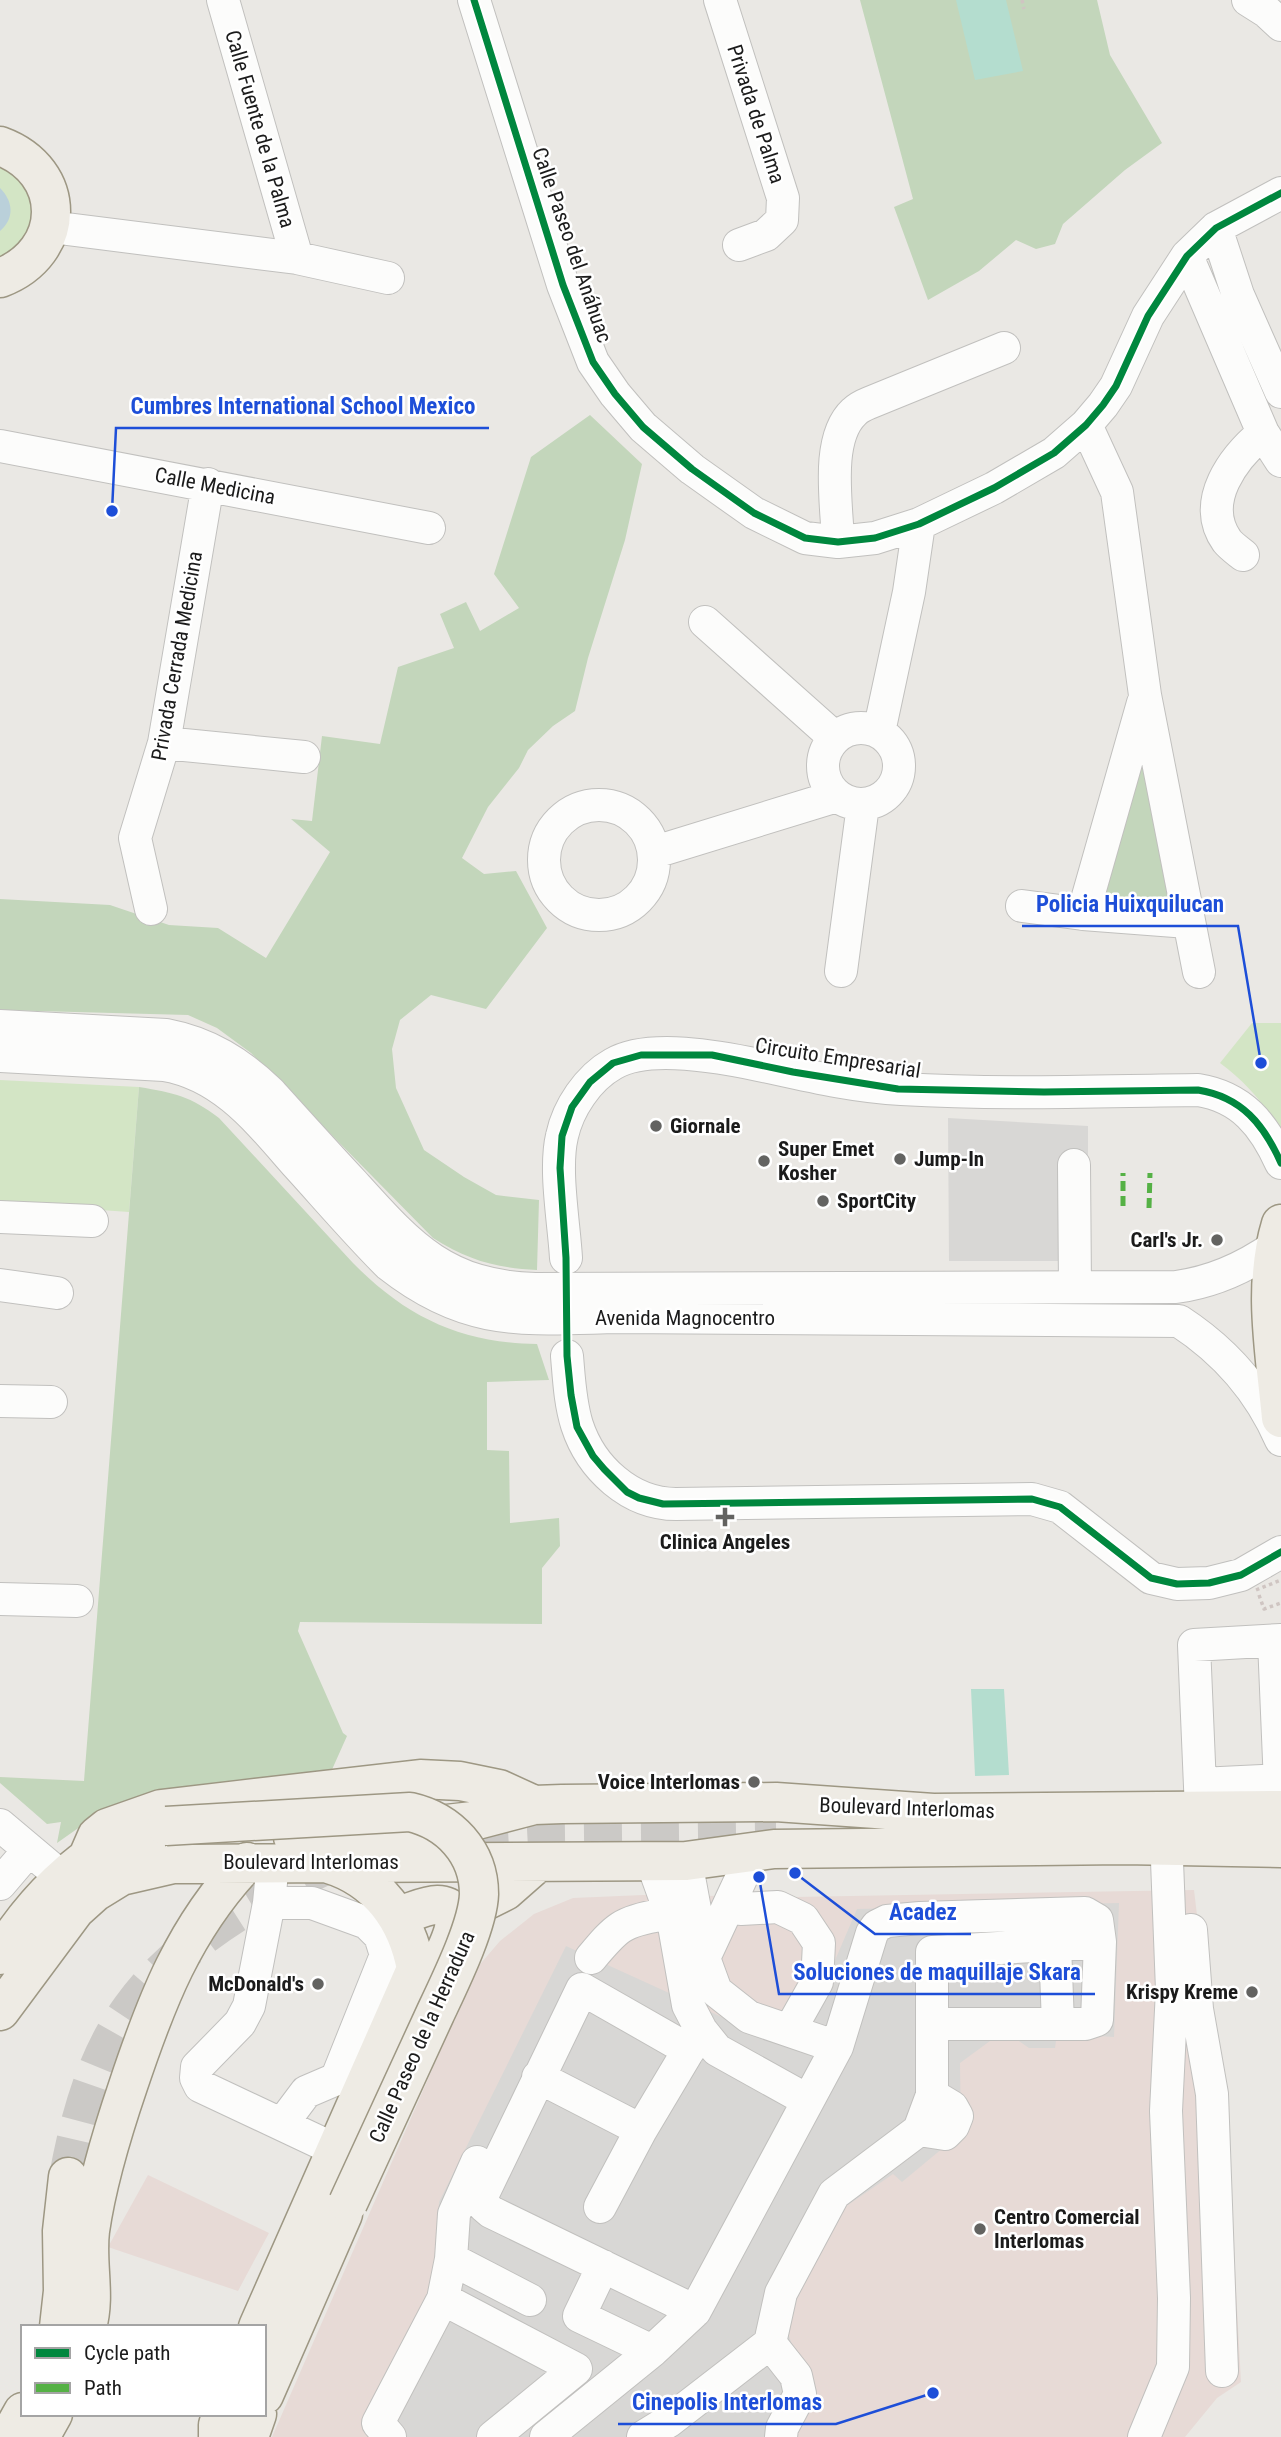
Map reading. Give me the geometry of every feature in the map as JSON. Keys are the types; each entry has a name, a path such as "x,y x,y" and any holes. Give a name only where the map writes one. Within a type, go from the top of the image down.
{"main road":[{"path":"0,146 27,160 41,177 50,202 51,227 41,247 28,263 0,278"},
{"path":"1278,1235 1271,1268 1271,1301 1281,1418"},
{"name":"Boulevard Interlomas","path":"75,1869 141,1846 358,1835 473,1821 534,1805 776,1802 933,1813 1200,1797 1281,1800"},
{"name":"Calle Paseo de la Herradura","path":"75,1869 127,1836 145,1829 410,1812 424,1815 449,1829 467,1851 474,1866 478,1881 477,1912 457,1965 340,2219 266,2390"},
{"path":"765,1847 933,1813"},
{"name":"Boulevard Interlomas","path":"0,2011 75,1910 106,1883 140,1870 173,1864 669,1862 765,1847 1124,1845 1281,1848"},
{"name":"Boulevard Interlomas","path":"765,1847 776,1870 1177,1861 1281,1864"},
{"path":"88,2325 91,2289 88,2271 90,2233 116,2120 139,2048 162,1991 212,1900 260,1862"},
{"name":"Calle Paseo de la Herradura","path":"259,2325 416,1969 407,1933 398,1916 373,1888 341,1868 323,1862"},
{"path":"455,1916 505,1891 538,1862"},
{"path":"2,1947 36,1906 75,1869"},
{"path":"340,2219 333,2213 456,1925 455,1916 448,1908 436,1905 398,1916"},
{"path":"59,2325 64,2291 62,2231 68,2177"},
{"path":"9,2437 21,2416"},
{"path":"40,2437 51,2416"},
{"path":"218,2437 221,2416"},
{"path":"249,2437 256,2416"}],"street":[{"name":"Calle Fuente de la Palma","path":"223,0 297,258"},
{"name":"Calle Paseo del Anáhuac","path":"474,0 563,285 593,362 643,427 692,468 764,518 805,538 838,542 874,538 919,524 994,488 1054,453 1087,425 1116,386 1148,316 1187,256 1216,229 1281,193"},
{"name":"Privada de Palma","path":"720,0 783,198 782,220 766,235 739,245"},
{"path":"1248,0 1281,25"},
{"path":"51,227 297,258 388,278"},
{"path":"1216,229 1225,302 1281,461"},
{"path":"1187,256 1225,302 1281,391 1223,479 1216,513 1226,540 1243,555"},
{"path":"838,542 835,452 843,429 854,412 869,403 1004,348"},
{"path":"1087,425 1117,492 1145,695 1199,972"},
{"name":"Calle Medicina","path":"0,446 429,528"},
{"name":"Privada Cerrada Medicina","path":"151,909 135,838 164,743 208,484"},
{"path":"879,732 909,592 919,524"},
{"path":"705,622 835,738"},
{"path":"1083,914 1145,695"},
{"path":"655,852 850,801 882,799 895,784 900,764 894,746 879,732 856,728 835,738 823,757 824,779 850,801"},
{"path":"164,743 304,757"},
{"path":"841,971 850,801"},
{"path":"1022,906 1083,914 1188,922"},
{"name":"Avenida Magnocentro","path":"0,1026 166,1035 191,1040 214,1049 253,1076 270,1092 408,1242 447,1269 490,1284 535,1289 1176,1287 1194,1285 1235,1270 1278,1235"},
{"name":"Circuito Empresarial","path":"566,1258 560,1168 562,1136 572,1107 590,1082 613,1063 641,1055 712,1055 793,1072 898,1089 1044,1092 1198,1090 1216,1093 1234,1101 1249,1114 1272,1143 1281,1163"},
{"name":"Avenida Magnocentro","path":"0,1056 164,1065 184,1068 201,1076 219,1086 250,1113 389,1265 435,1296 485,1314 536,1319 631,1317 1179,1321 1212,1344 1245,1378 1261,1399 1281,1440"},
{"path":"1074,1165 1074,1287"},
{"path":"0,1217 92,1221"},
{"path":"0,1285 57,1293"},
{"path":"567,1356 570,1395 578,1427 593,1456 627,1492 651,1502 676,1504 1031,1499 1060,1507 1151,1578 1177,1584 1209,1583 1241,1575 1281,1552"},
{"path":"0,1401 51,1402"},
{"path":"0,1599 77,1601"},
{"path":"1200,1797 1194,1645 1277,1641 1281,1800"},
{"path":"0,1825 29,1850 75,1869"},
{"path":"704,1958 765,1847"},
{"path":"0,1884 29,1850"},
{"path":"1177,1861 1197,2009 1212,2094 1222,2371"},
{"path":"1144,2437 1173,2367 1174,2298 1166,2111 1177,1861"},
{"path":"260,1862 270,1903 249,2006 240,2023 197,2067 196,2078 200,2086 336,2150"},
{"path":"669,1862 716,1991 749,2017 837,2047"},
{"path":"600,2207 641,2130 695,2040 673,1920 669,1862"},
{"path":"270,1903 312,1903 367,1923 380,1936 386,1955 338,2075 334,2080 306,2092 282,2124"},
{"path":"741,1909 778,1908 803,1919 819,1943 817,1982 790,2030"},
{"path":"546,2437 652,2351 695,2311 837,2047 872,1933 877,1926 887,1921 920,1918 1085,1913 1097,1920 1100,1942 1097,2020 1085,2024 932,2024"},
{"path":"591,1958 612,1933 624,1924 638,1918 661,1915"},
{"path":"665,2432 770,2343 781,2293 834,2194 919,2130 932,2095 932,1952 1100,1942"},
{"path":"1055,1945 1058,2024"},
{"path":"695,2311 491,2212 484,2206 482,2196 582,1989 717,2050 807,2100"},
{"path":"384,2430 443,2299 451,2259 454,2214 505,2098 534,2087 641,2130"},
{"path":"451,2259 530,2300"},
{"path":"603,2266 579,2316 652,2351"},
{"path":"443,2299 576,2369 493,2437"},
{"path":"770,2343 796,2376 800,2394 782,2428 781,2437"}],"path":[{"path":"1022,0 1024,9"},
{"path":"1281,1580 1256,1590 1264,1609 1281,1603"}],"shaded area":[{"path":"948,1118 1088,1126 1088,1261 949,1261"},
{"path":"1194,1890 1209,2016 1228,2140 1241,2382 1217,2398 1185,2437 272,2437 476,1969 500,1941 534,1914 573,1898 643,1895 795,1897"},
{"path":"1119,1903 1114,2037 1057,2033 1055,2048 1029,2048 1016,2039 990,2041 960,2063 961,2133 902,2182 893,2174 832,2216 782,2316 797,2359 783,2437 385,2437 361,2426 435,2292 439,2202 566,1946 748,2029 800,2042 857,1909"},
{"path":"148,2175 269,2233 238,2291 108,2247"}],"green space":[{"path":"860,0 1097,0 1110,55 1162,143 1125,170 1063,224 1055,244 1036,249 1016,240 979,271 928,300 894,207 913,199"},
{"path":"956,0 1006,0 1023,71 975,80"},
{"path":"0,160 28,181 35,215 20,246 0,258"},
{"path":"590,415 642,464 625,540 588,658 575,711 553,726 528,750 519,768 488,807 462,858 484,874 516,871 547,928 486,1009 431,995 400,1020 392,1049 396,1088 424,1150 496,1195 539,1200 537,1270 522,1269 482,1262 433,1238 251,1053 217,1028 188,1015 0,1010 0,899 110,905 169,925 218,928 266,958 330,852 291,819 312,821 322,736 380,744 398,667 454,648 440,614 466,602 480,631 519,608 494,574 531,457"},
{"path":"1128,759 1159,770 1188,922 1083,914"},
{"path":"1252,1023 1281,1023 1281,1131 1254,1094 1220,1063"},
{"path":"0,1080 139,1087 129,1212 0,1203"},
{"path":"139,1087 182,1097 219,1118 353,1263 373,1282 414,1312 459,1332 484,1339 537,1344 549,1380 487,1382 487,1450 509,1451 510,1523 559,1518 560,1546 542,1568 542,1624 300,1622 298,1631 343,1733 347,1736 326,1783 94,1817 57,1843 61,1822 47,1824 0,1783 0,1777 84,1781"},
{"path":"971,1689 1004,1689 1009,1775 975,1776"}],"water":[{"path":"0,188 8,198 10,215 0,231"}],"tunnel":[{"path":"470,1831 543,1827 776,1824"},
{"path":"68,2177 77,2133 98,2067 118,2027 151,1984 173,1961 224,1921 280,1888 337,1861"}],"marked path":[{"path":"1123,1173 1123,1206"},
{"path":"1149,1208 1150,1173"}],"cycle path":[{"path":"474,0 563,285 593,362 643,427 692,469 754,513 805,538 838,542 875,538 919,524 994,488 1054,453 1086,425 1116,386 1148,316 1187,256 1216,228 1281,193"},
{"path":"1281,1163 1267,1137 1250,1115 1227,1099 1198,1090 1044,1092 898,1089 793,1072 712,1055 641,1055 613,1063 590,1082 572,1107 562,1136 560,1168 566,1258 567,1356 577,1427 593,1456 627,1492 663,1504 1032,1499 1060,1507 1151,1578 1177,1584 1209,1583 1241,1575 1281,1552"}],"place":[{"name":"Cumbres International School Mexico","path":"112,511"},
{"name":"Policia Huixquilucan","path":"1261,1063"},
{"name":"Giornale","path":"656,1126"},
{"name":"Jump-In","path":"900,1159"},
{"name":"Super Emet Kosher","path":"764,1161"},
{"name":"SportCity","path":"823,1201"},
{"name":"Carl's Jr.","path":"1217,1240"},
{"name":"Clinica Angeles","path":"725,1517"},
{"name":"Voice Interlomas","path":"754,1782"},
{"name":"Acadez","path":"795,1873"},
{"name":"Soluciones de maquillaje Skara","path":"759,1877"},
{"name":"McDonald's","path":"318,1984"},
{"name":"Krispy Kreme","path":"1252,1992"},
{"name":"Centro Comercial Interlomas","path":"980,2229"},
{"name":"Cinepolis Interlomas","path":"933,2393"}]}
